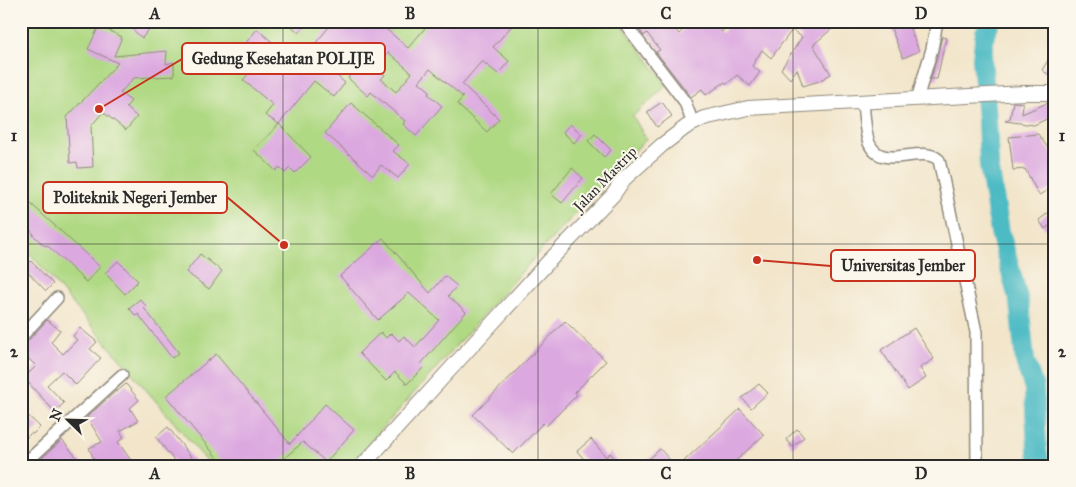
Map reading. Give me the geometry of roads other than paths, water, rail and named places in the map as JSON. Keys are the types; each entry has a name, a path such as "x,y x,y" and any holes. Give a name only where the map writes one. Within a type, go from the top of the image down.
{"main road":[{"name":"Jalan Mastrip","path":"362,466 538,273 613,195 624,179 662,145 704,118 748,108 863,107 917,99 1025,92 1055,93"}],"street":[{"path":"623,21 685,102 693,124"},
{"path":"917,99 938,21"},
{"path":"863,107 869,143 876,152 888,158 930,155 939,160 976,332 977,466"},
{"path":"21,337 57,298"},
{"path":"24,464 122,375"}],"waterway":[{"path":"991,21 985,33 982,58 989,165 1000,232 1019,302 1025,361 1034,388 1037,450 1040,466"}],"place":[{"name":"Gedung Kesehatan POLIJE","path":"99,109"},
{"name":"Politeknik Negeri Jember","path":"284,245"},
{"name":"Universitas Jember","path":"757,260"}]}
